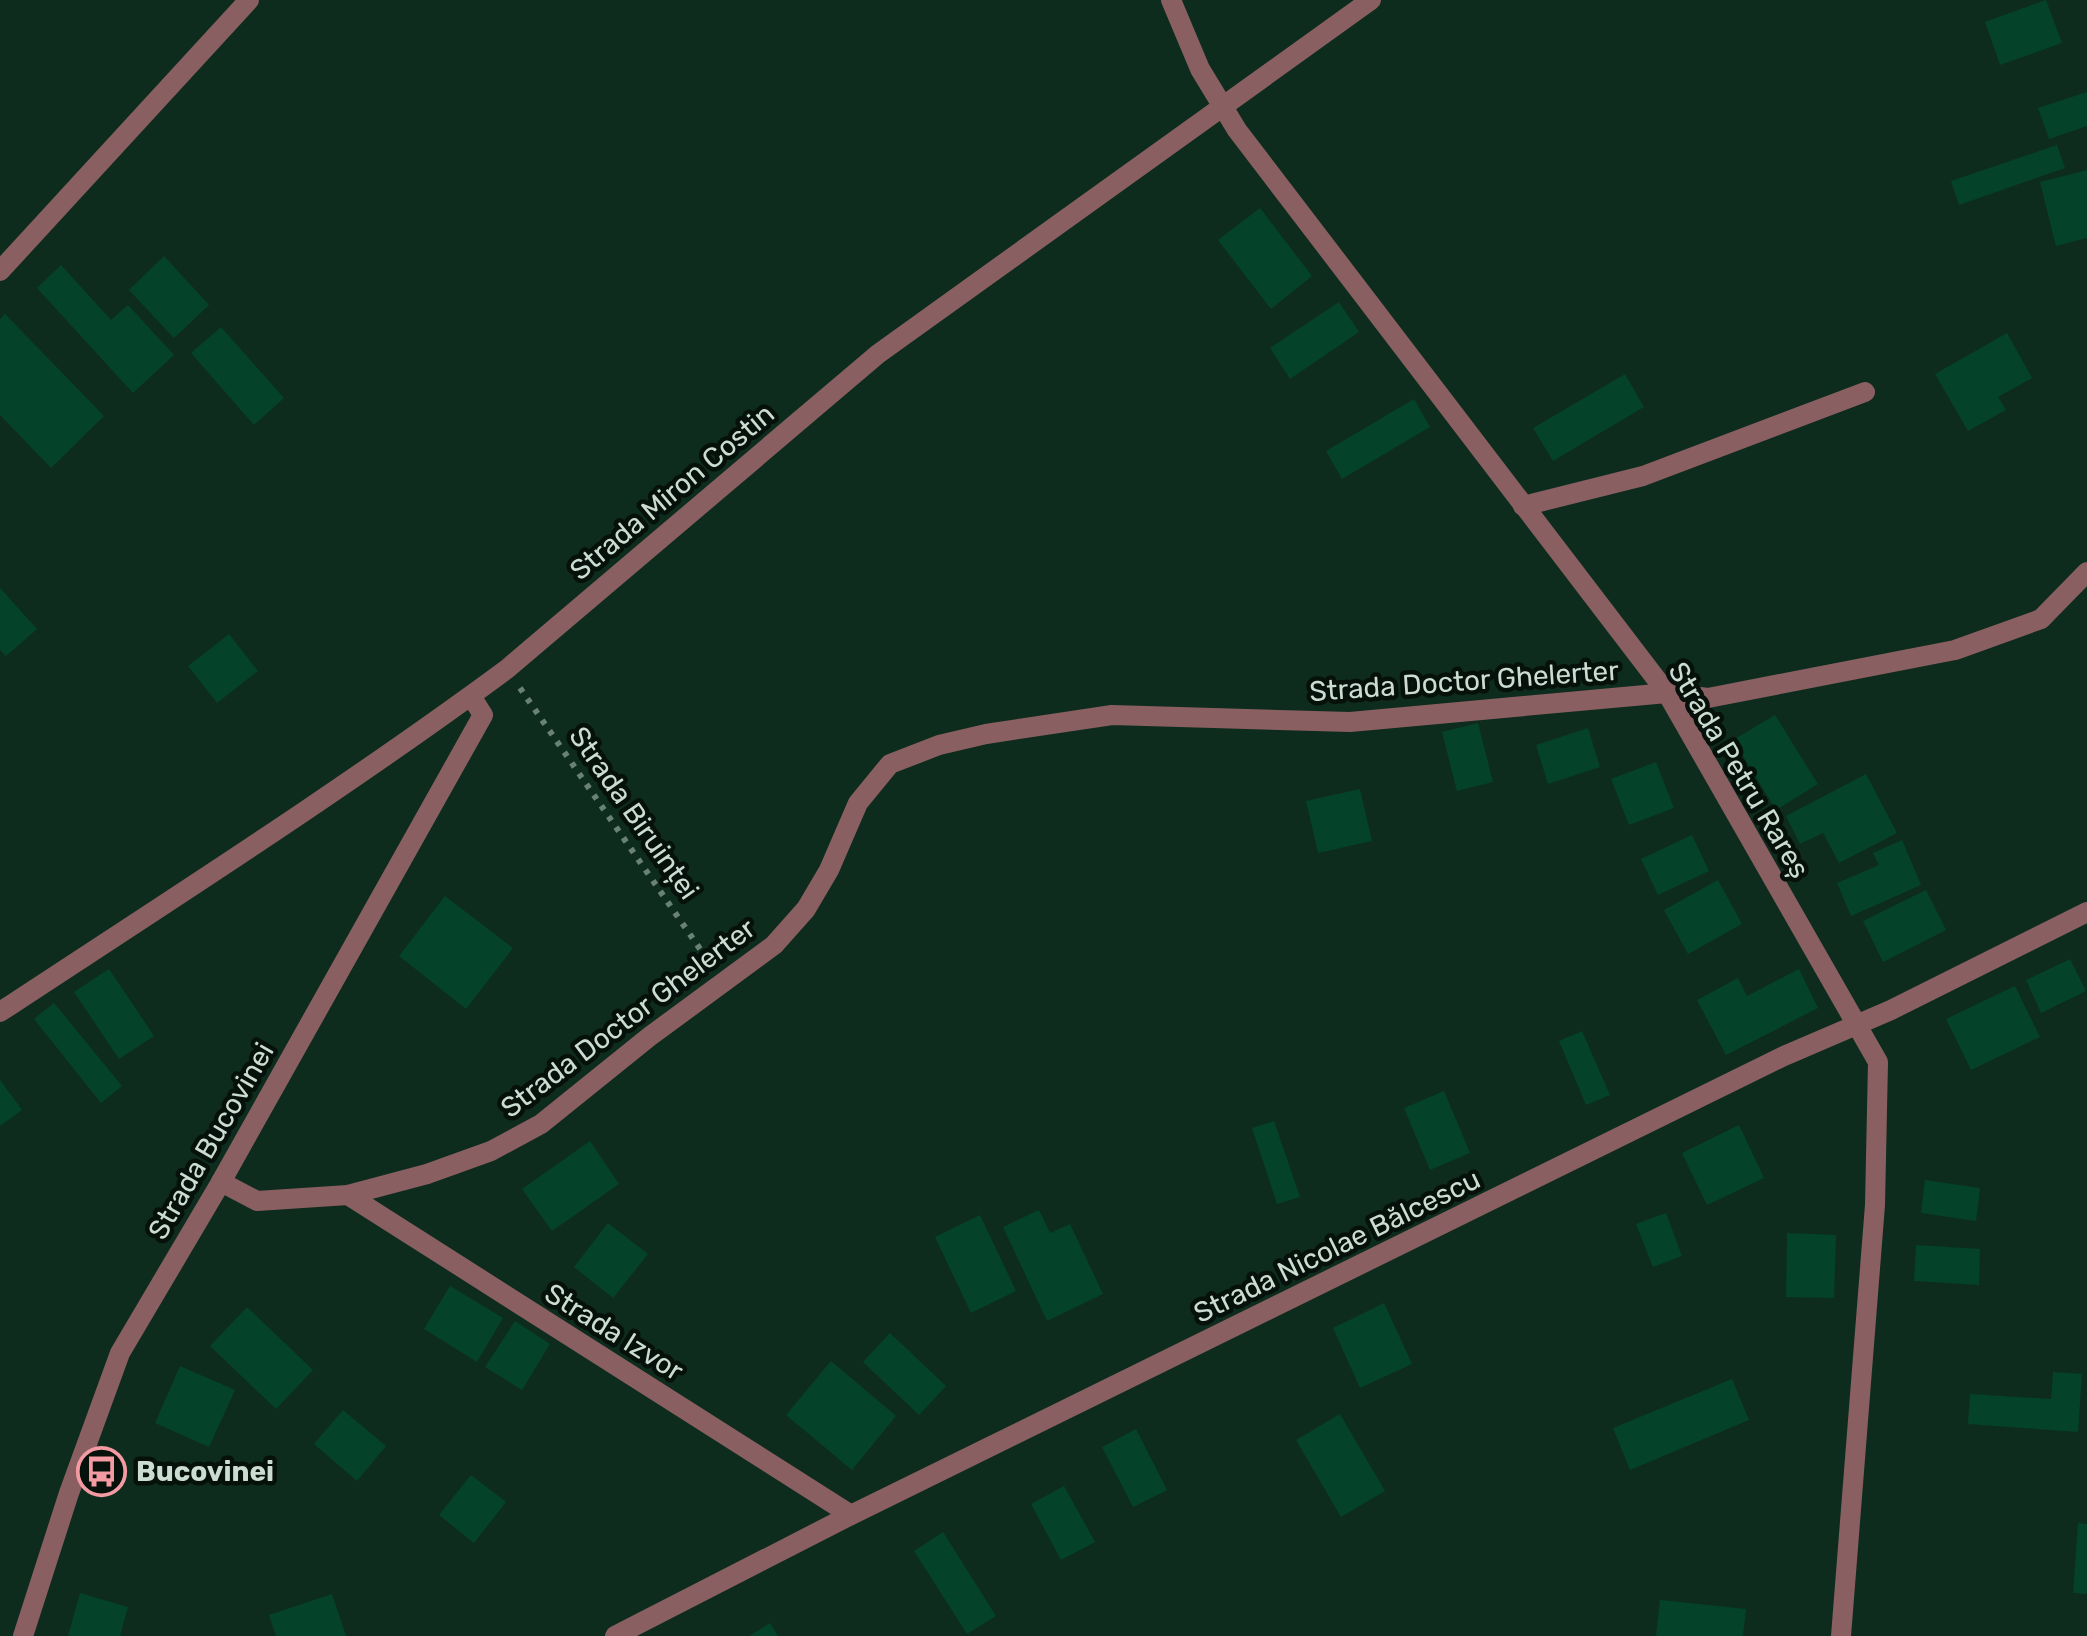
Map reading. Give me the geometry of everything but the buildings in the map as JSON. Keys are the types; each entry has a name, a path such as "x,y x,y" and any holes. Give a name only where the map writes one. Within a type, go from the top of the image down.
{"street":[{"path":"0,270 249,0"},
{"name":"Strada Petru Rareș","path":"1171,0 1200,69 1221,106 1667,693 1878,1062 1875,1188 1842,1636"},
{"name":"Strada Miron Costin","path":"0,1012 262,840 471,696 878,354 1370,0"},
{"path":"1523,506 1643,476 1865,392"},
{"name":"Strada Doctor Ghelerter","path":"220,1182 257,1201 348,1195 491,1152 541,1124 650,1036 774,945 806,909 830,870 858,803 890,764 939,746 986,734 1112,715 1350,722 1667,693 1708,698 1956,650 2041,619 2087,572"},
{"name":"Strada Bucovinei","path":"23,1636 69,1492 120,1353 483,715 471,696"},
{"name":"Strada Nicolae Bălcescu","path":"615,1636 851,1515 1784,1056 2087,912"},
{"name":"Strada Izvor","path":"348,1195 851,1515"}],"path":[{"name":"Strada Biruinței","path":"507,669 724,984"}],"place":[{"name":"Bucovinei","path":"101,1471"}]}
